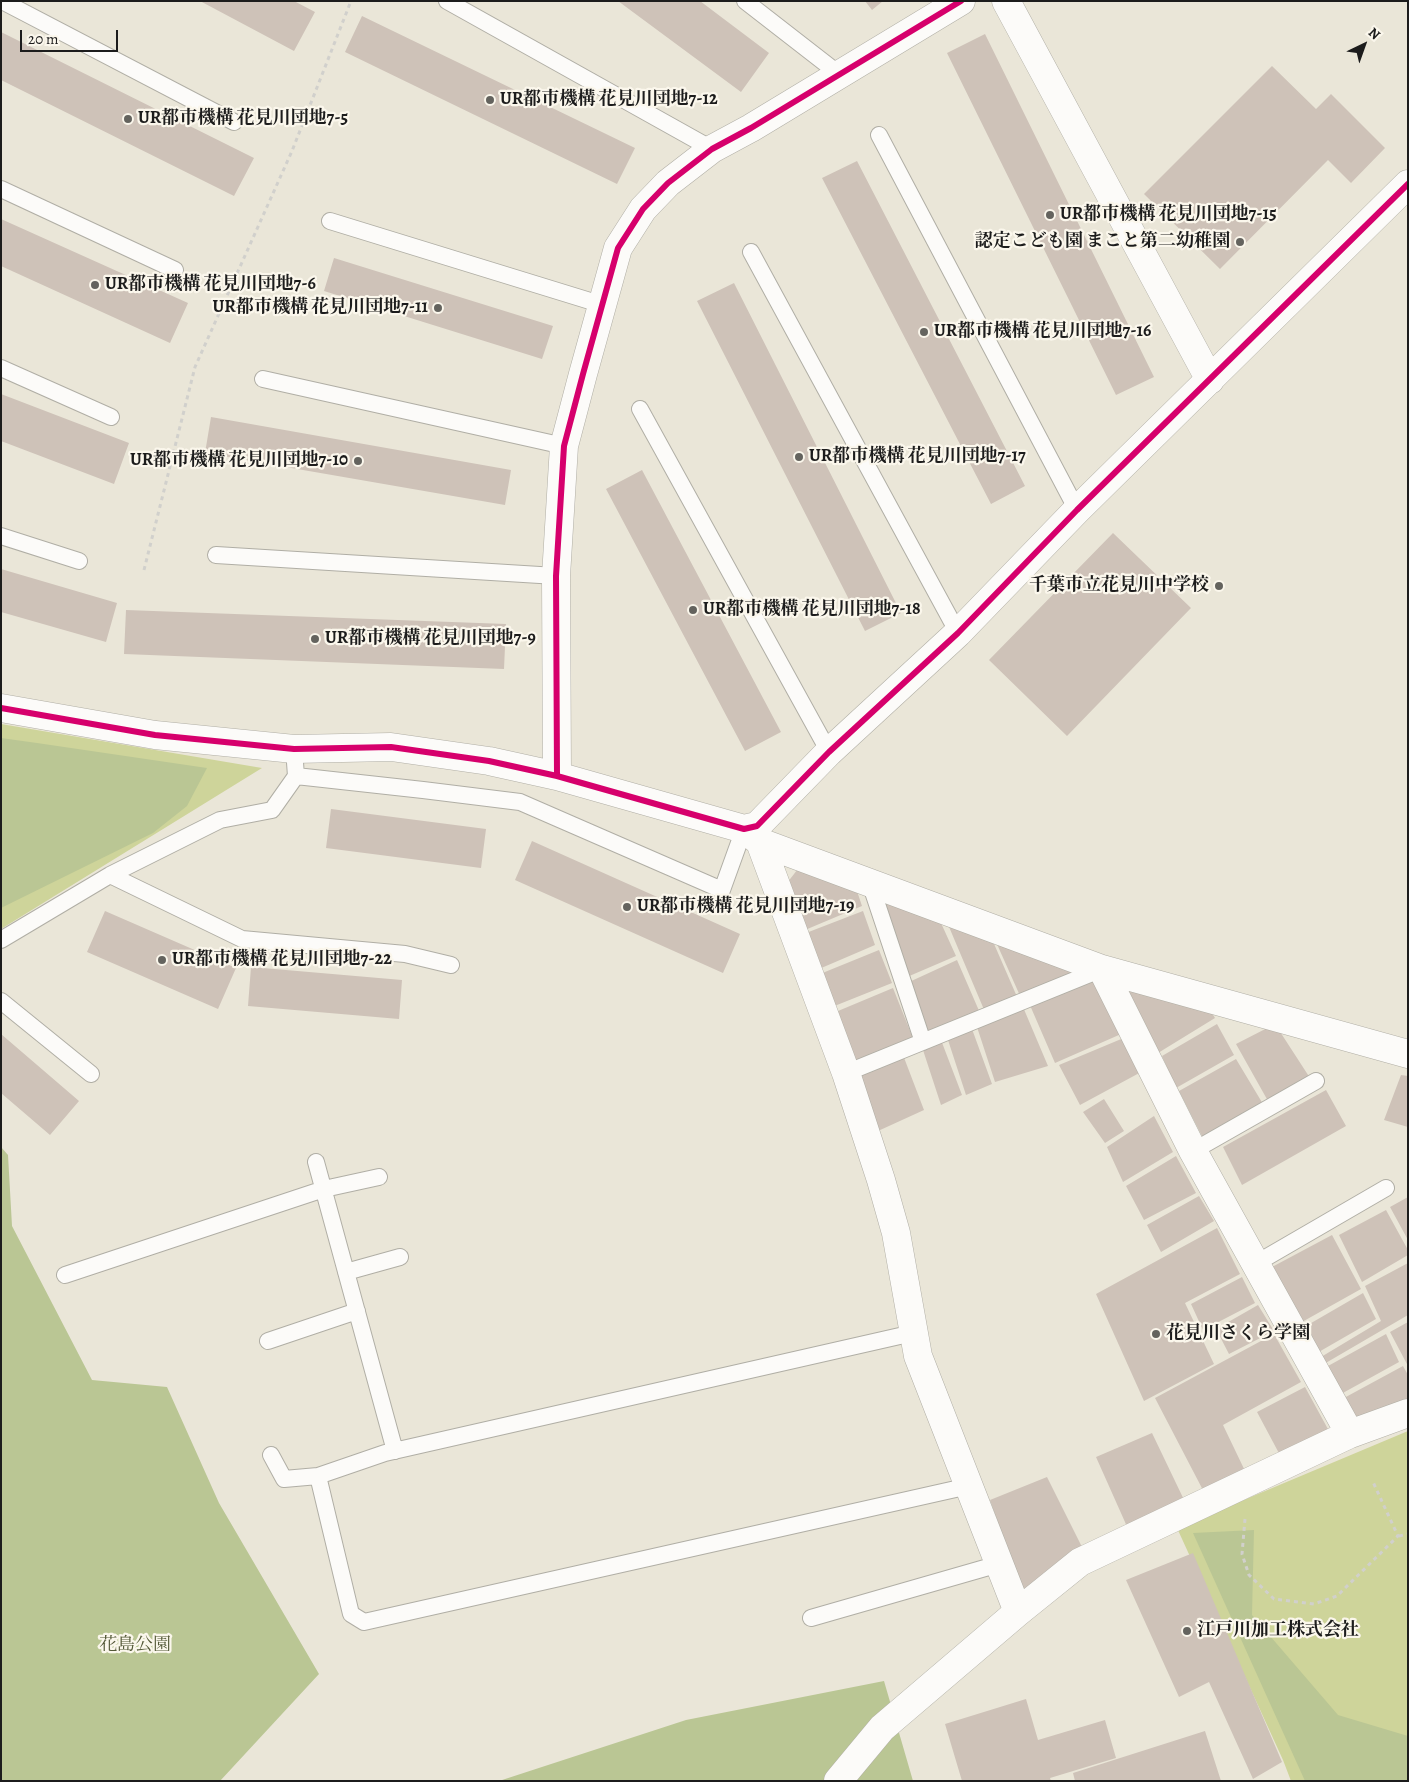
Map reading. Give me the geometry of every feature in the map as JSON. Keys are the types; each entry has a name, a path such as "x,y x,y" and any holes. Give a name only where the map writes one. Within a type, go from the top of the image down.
{"street":[{"path":"557,776 556,576 564,446 582,374 618,248 643,209 668,183 712,149 751,128 961,1"},
{"path":"1006,1 1210,380"},
{"path":"1018,1612 918,1356 896,1233 846,1073 752,836 757,826 829,752 958,633 1077,510 1408,184"},
{"path":"1,708 155,735 294,749 391,747 489,761 557,776 752,836 870,883 1102,969 1408,1054"},
{"path":"1102,969 1193,1151 1350,1434"},
{"path":"838,1781 882,1728 1018,1612 1080,1562 1350,1434 1408,1413"}],"lane":[{"path":"2,1 234,122"},
{"path":"447,1 712,149"},
{"path":"745,1 839,74"},
{"path":"879,135 1077,510"},
{"path":"1,189 175,270"},
{"path":"330,220 603,305"},
{"path":"751,252 958,633"},
{"path":"1,368 111,417"},
{"path":"262,379 564,446"},
{"path":"640,409 829,752"},
{"path":"1,536 79,561"},
{"path":"216,555 556,576"},
{"path":"1,940 110,875 220,820 272,810 296,776 294,749"},
{"path":"296,776 520,802 722,890 752,836"},
{"path":"110,875 242,939 405,954 451,965"},
{"path":"870,883 923,1042"},
{"path":"846,1073 1102,969"},
{"path":"1,1001 91,1074"},
{"path":"1193,1151 1316,1080"},
{"path":"316,1162 395,1450"},
{"path":"66,1275 324,1189 379,1176"},
{"path":"1255,1264 1386,1188"},
{"path":"346,1272 400,1258"},
{"path":"268,1341 357,1311"},
{"path":"271,1455 284,1480 318,1476 395,1450 913,1333"},
{"path":"318,1476 351,1614 364,1622 969,1486"},
{"path":"811,1618 999,1564"}],"path":[{"path":"144,570 195,367 292,151 351,1"},
{"path":"1251,1481 1242,1554 1249,1574 1274,1599 1314,1604 1337,1596 1398,1536 1408,1534"},
{"path":"1373,1482 1398,1536"}],"green space":[{"path":"1,724 262,768 1,929"},
{"path":"1,738 207,768 187,806 153,833 1,908"},
{"name":"花島公園","path":"1,1147 8,1155 12,1226 92,1380 167,1387 219,1503 319,1674 220,1781 1,1781"},
{"path":"1408,1431 1408,1781 1291,1781 1177,1528"},
{"path":"1254,1530 1252,1615 1338,1715 1408,1736 1408,1781 1305,1781 1193,1533"},
{"path":"884,1681 913,1781 499,1781 686,1720"}],"building":[{"path":"200,1 294,1 315,12 294,51"},
{"path":"618,1 700,1 769,53 741,92"},
{"path":"865,1 883,1 872,10"},
{"name":"UR都市機構 花見川団地7-12","path":"362,16 635,148 617,184 345,52"},
{"name":"UR都市機構 花見川団地7-5","path":"1,32 254,158 234,196 1,80"},
{"name":"UR都市機構 花見川団地7-15","path":"985,34 1154,377 1116,395 947,53"},
{"path":"1272,66 1316,109 1331,94 1385,148 1351,183 1328,160 1220,269 1144,194"},
{"name":"UR都市機構 花見川団地7-16","path":"857,161 1025,486 991,504 822,178"},
{"name":"UR都市機構 花見川団地7-6","path":"1,219 188,303 170,343 1,266"},
{"name":"UR都市機構 花見川団地7-11","path":"334,258 553,326 542,359 324,291"},
{"name":"UR都市機構 花見川団地7-17","path":"734,283 901,613 865,631 697,301"},
{"path":"1,394 129,443 114,484 1,441"},
{"name":"UR都市機構 花見川団地7-10","path":"211,417 511,470 505,505 205,453"},
{"name":"UR都市機構 花見川団地7-18","path":"642,470 781,732 745,751 606,489"},
{"path":"1113,533 1191,608 1067,736 989,660"},
{"path":"1,569 117,603 106,642 1,612"},
{"name":"UR都市機構 花見川団地7-9","path":"126,610 506,624 504,669 124,654"},
{"path":"331,809 486,829 481,868 326,848"},
{"name":"UR都市機構 花見川団地7-19","path":"532,841 740,934 723,973 515,880"},
{"path":"801,865 855,885 862,906 805,930 787,883"},
{"path":"876,890 936,912 956,956 907,977"},
{"name":"UR都市機構 花見川団地7-22","path":"105,911 236,968 218,1009 87,952"},
{"path":"863,911 875,945 819,969 806,933"},
{"path":"944,915 988,930 1018,999 985,1012"},
{"path":"992,933 1091,969 1021,998"},
{"path":"879,950 892,983 832,1007 820,974"},
{"path":"957,960 980,1013 925,1038 907,983"},
{"path":"251,967 402,980 399,1019 248,1006"},
{"path":"1100,974 1128,1031 1055,1063 1029,1003"},
{"path":"1122,981 1206,1003 1215,1018 1158,1053"},
{"path":"893,988 914,1041 855,1062 838,1011"},
{"path":"1023,1007 1048,1066 995,1082 977,1027"},
{"path":"1217,1024 1234,1055 1176,1088 1162,1056"},
{"path":"1275,1024 1310,1078 1268,1101 1236,1044"},
{"path":"972,1029 992,1084 966,1095 947,1037"},
{"path":"1,1034 79,1101 50,1135 1,1093"},
{"path":"1126,1037 1143,1071 1080,1105 1059,1065"},
{"path":"941,1040 962,1095 941,1105 922,1047"},
{"path":"903,1055 924,1110 878,1131 856,1075"},
{"path":"1236,1059 1263,1104 1203,1138 1179,1091"},
{"path":"1401,1075 1408,1076 1408,1127 1384,1120"},
{"path":"1326,1090 1346,1126 1242,1185 1223,1147"},
{"path":"1104,1099 1124,1131 1105,1143 1083,1112"},
{"path":"1154,1116 1173,1152 1123,1182 1107,1147"},
{"path":"1176,1156 1196,1193 1144,1220 1126,1186"},
{"path":"1199,1196 1214,1221 1161,1252 1147,1225"},
{"path":"1408,1197 1408,1240 1390,1207"},
{"path":"1386,1210 1408,1250 1408,1255 1362,1282 1339,1235"},
{"name":"花見川さくら学園","path":"1217,1228 1240,1274 1185,1303 1214,1364 1144,1401 1096,1294"},
{"path":"1332,1235 1361,1289 1302,1322 1272,1267"},
{"path":"1408,1263 1408,1315 1324,1364 1321,1357 1381,1321 1365,1286"},
{"path":"1242,1277 1255,1303 1203,1330 1191,1304"},
{"path":"1363,1293 1376,1319 1317,1353 1306,1326"},
{"path":"1258,1305 1274,1331 1229,1354 1216,1329"},
{"path":"1408,1322 1408,1366 1390,1332"},
{"path":"1274,1334 1301,1382 1223,1425 1246,1473 1205,1494 1155,1398"},
{"path":"1386,1334 1399,1362 1341,1394 1328,1366"},
{"path":"1403,1366 1408,1375 1408,1403 1354,1423 1344,1398"},
{"path":"1305,1387 1329,1431 1281,1457 1257,1412"},
{"path":"1152,1433 1186,1504 1129,1531 1096,1457"},
{"path":"1047,1477 1083,1549 1024,1598 990,1500"},
{"name":"江戸川加工株式会社","path":"1193,1553 1282,1762 1253,1779 1209,1682 1179,1697 1126,1580"},
{"path":"1026,1699 1038,1740 1105,1720 1116,1758 1050,1778 1051,1781 962,1781 945,1724"},
{"path":"1205,1731 1221,1781 1075,1781 1073,1773"}],"cycle path":[{"path":"557,776 556,576 564,446 618,248 643,209 668,183 712,149 751,128 961,1"},
{"path":"1,708 155,735 294,749 391,747 489,761 557,776 744,829 757,826 829,752 958,633 1077,510 1408,184"}],"place":[{"name":"UR都市機構 花見川団地7-12","path":"490,100"},
{"name":"UR都市機構 花見川団地7-5","path":"128,119"},
{"name":"UR都市機構 花見川団地7-15","path":"1050,215"},
{"name":"認定こども園 まこと第二幼稚園","path":"1240,242"},
{"name":"UR都市機構 花見川団地7-6","path":"95,285"},
{"name":"UR都市機構 花見川団地7-11","path":"438,308"},
{"name":"UR都市機構 花見川団地7-16","path":"924,332"},
{"name":"UR都市機構 花見川団地7-17","path":"799,457"},
{"name":"UR都市機構 花見川団地7-10","path":"358,461"},
{"name":"千葉市立花見川中学校","path":"1219,586"},
{"name":"UR都市機構 花見川団地7-18","path":"693,610"},
{"name":"UR都市機構 花見川団地7-9","path":"315,639"},
{"name":"UR都市機構 花見川団地7-19","path":"627,907"},
{"name":"UR都市機構 花見川団地7-22","path":"162,960"},
{"name":"花見川さくら学園","path":"1156,1334"},
{"name":"江戸川加工株式会社","path":"1187,1631"}]}
